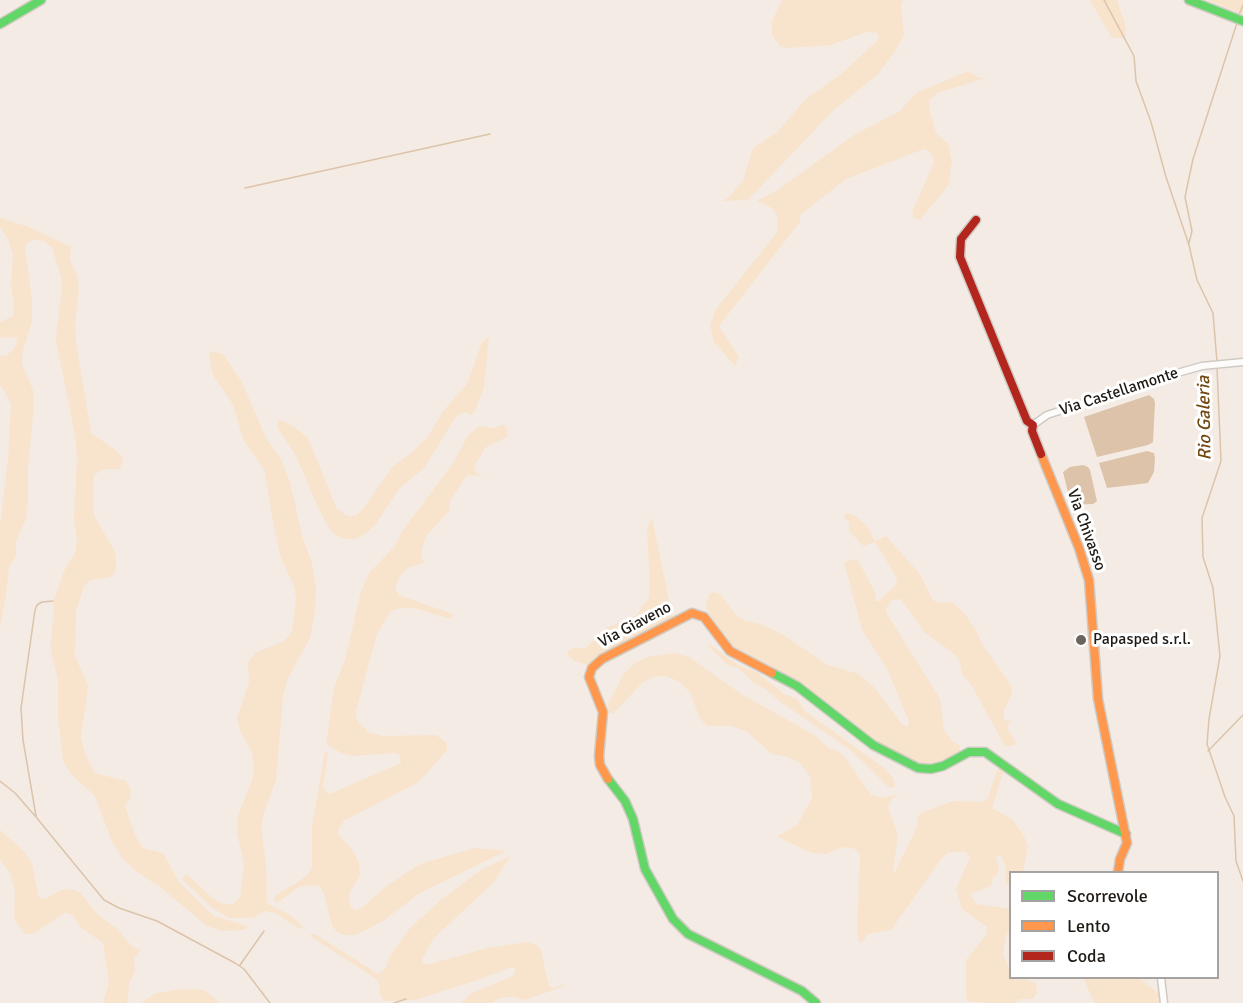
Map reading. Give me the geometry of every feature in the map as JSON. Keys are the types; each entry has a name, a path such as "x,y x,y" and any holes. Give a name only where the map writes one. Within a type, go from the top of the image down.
{"street":[{"path":"0,24 41,0"},
{"path":"1189,0 1243,21"},
{"name":"Via Chivasso","path":"976,220 961,239 960,257 1028,421 1033,425 1032,431 1079,548 1089,580 1098,699 1127,843 1120,859 1118,871"},
{"name":"Via Castellamonte","path":"1033,425 1047,415 1163,377 1202,366 1243,362"},
{"name":"Via Giaveno","path":"816,1003 802,991 688,934 673,919 645,869 633,819 626,801 604,774 600,765 603,712 590,676 592,668 602,659 685,616 699,614 704,617 722,643 734,653 797,686 873,746 912,765 931,770 969,752 985,752 1058,804 1126,834"},
{"path":"1161,979 1164,1003"}],"shaded area":[{"path":"782,0 903,0 901,7 904,35 878,74 833,111 748,200 723,201 744,179 752,150 777,132 806,99 841,74 879,39 877,33 866,32 831,45 786,48 780,46 772,35 772,21"},
{"path":"1090,0 1117,0 1125,24 1126,38 1112,38"},
{"path":"1207,0 1243,0 1243,14 1224,7"},
{"path":"969,71 977,77 985,78 938,93 929,100 929,109 936,133 948,144 952,161 948,186 920,220 914,218 912,212 934,162 931,153 924,149 846,179 800,215 800,222 719,326 739,357 735,366 714,342 710,325 716,309 778,231 777,215 772,208 757,201 779,189 854,135 900,111 916,93"},
{"path":"0,218 29,227 71,247 70,260 77,275 79,289 75,326 76,342 91,433 117,451 123,459 120,469 104,469 94,475 94,515 115,552 116,570 111,577 90,580 84,586 76,612 75,656 88,686 81,737 85,754 95,773 126,781 131,789 130,798 125,806 136,837 143,848 163,853 179,882 205,908 214,916 244,925 247,927 245,930 223,931 207,926 123,859 112,842 95,796 71,774 63,761 58,716 58,680 51,652 51,642 53,603 63,573 75,553 77,541 74,518 77,458 75,435 56,341 62,293 61,277 52,248 44,241 38,240 25,245 32,300 32,321 22,354 22,364 33,390 34,404 28,469 28,500 26,519 16,542 16,556 9,567 0,627 0,525 8,459 11,405 0,386 0,356 7,355 14,349 18,337 0,338 0,322 13,316 14,305 11,286 13,254 8,239 0,227"},
{"path":"489,337 484,387 475,411 471,415 464,412 455,418 425,467 399,489 376,524 365,534 356,539 344,539 334,534 317,505 296,456 277,427 278,420 289,423 308,438 337,509 348,516 355,516 363,509 393,466 427,438 443,411 467,384 482,342"},
{"path":"212,351 223,354 242,382 266,438 280,457 290,482 303,539 312,563 316,588 310,638 287,680 283,697 276,780 264,813 261,829 266,862 267,903 293,917 303,928 300,929 275,913 265,911 253,918 229,918 211,907 182,879 186,874 214,899 224,904 233,904 240,898 244,865 237,832 238,816 254,771 252,752 240,731 237,718 249,682 248,662 255,653 282,642 288,637 292,631 296,599 294,586 280,556 265,471 244,441 232,403 213,375 209,355"},
{"path":"1149,395 1155,403 1153,442 1097,457 1084,417"},
{"path":"504,425 507,428 507,437 485,448 475,465 475,471 481,476 467,475 450,501 450,510 427,535 421,556 424,563 408,568 399,578 395,590 399,595 453,614 451,619 413,608 391,611 377,634 356,711 357,720 368,732 382,736 436,735 447,743 447,750 419,782 345,820 338,829 339,835 351,848 359,862 360,876 350,892 349,901 350,906 355,910 363,907 385,887 420,864 475,848 506,851 420,893 383,921 364,931 355,935 343,935 332,926 324,893 319,886 299,887 277,903 274,900 276,895 308,874 312,867 312,826 325,751 328,754 323,785 330,794 401,763 400,755 396,753 352,756 343,754 326,744 334,688 345,660 361,591 369,573 394,547 403,530 453,463 469,434 480,426 491,428"},
{"path":"1147,451 1154,453 1155,458 1154,472 1148,483 1107,488 1099,463"},
{"path":"1083,465 1090,470 1097,501 1093,504 1071,505 1063,472 1070,467"},
{"path":"846,513 856,516 867,526 875,541 886,536 919,573 933,600 938,603 952,602 965,614 982,644 1011,685 1012,694 1004,710 1004,720 1011,721 1007,728 1016,743 1013,746 1005,746 972,686 962,675 959,659 925,633 901,599 892,600 886,608 887,614 940,699 944,730 952,741 960,746 960,753 934,766 910,761 873,741 829,704 777,671 734,649 720,633 706,607 709,594 714,592 720,594 735,614 745,621 761,624 782,634 828,665 859,674 875,688 901,723 907,727 909,721 887,669 862,630 844,562 856,559 859,562 876,594 875,601 879,601 895,586 897,578 875,542 863,546 849,531 849,522 844,517"},
{"path":"652,518 673,619 591,666 575,661 568,656 567,652 573,648 585,648 606,628 637,615 648,600 650,590 647,528"},
{"path":"709,644 740,666 756,672 784,694 797,699 805,711 884,768 893,778 894,788 888,787 852,751 779,701 764,688 755,684 738,668 727,665 708,646"},
{"path":"675,653 689,657 740,693 816,736 829,748 844,756 871,795 882,798 898,794 891,800 888,807 898,835 894,873 917,827 917,817 922,812 954,801 981,802 987,800 998,768 1000,767 1042,797 1003,773 992,808 1013,820 1024,836 1028,846 1023,871 1009,871 1009,883 1006,884 1005,866 999,855 996,858 999,865 998,873 993,878 991,886 970,894 976,904 1009,909 1009,933 1006,935 1003,955 1009,968 1009,979 1025,979 1036,983 1037,993 1033,999 1020,999 1015,1003 987,1003 968,1001 966,997 966,960 986,935 987,927 962,909 956,889 970,857 965,852 949,852 942,858 891,930 868,934 863,941 859,942 857,932 860,855 855,849 848,847 826,854 812,853 777,837 798,824 812,798 810,777 800,763 788,757 772,754 746,731 730,726 707,726 700,719 690,692 678,681 666,676 653,677 641,684 613,714 609,713 608,704 623,675 634,664 647,657"},
{"path":"0,830 26,853 32,864 39,898 45,899 61,890 71,889 81,893 97,914 117,929 133,947 141,950 134,959 135,971 130,981 127,1003 103,1003 109,983 103,943 80,927 73,915 65,913 33,934 25,934 17,924 14,917 15,891 10,873 0,860"},
{"path":"510,856 494,882 433,939 422,960 424,964 430,964 487,948 527,942 537,945 541,950 550,987 565,984 564,986 526,1000 512,997 499,998 492,1003 461,1003 472,993 513,976 516,969 512,967 415,1000 384,1001 380,996 379,982 310,936 315,934 378,974 386,968 389,957 410,928 443,898 481,870"},
{"path":"1084,979 1138,979 1159,994 1159,1003 1094,1003"},
{"path":"181,989 204,990 220,1003 141,1003 154,994"}],"waterway":[{"name":"Rio Galeria","path":"1104,0 1134,56 1136,81 1189,245 1197,280 1213,313 1217,362"},
{"path":"1239,15 1243,5"},
{"path":"1189,243 1192,231 1185,197 1193,159 1237,23"},
{"path":"245,188 490,134"},
{"name":"Rio Galeria","path":"1217,367 1221,461 1202,518 1203,557 1213,588 1220,656 1207,744 1234,816 1236,861 1243,881"},
{"path":"36,816 23,740 21,708 35,610 42,602 53,601"},
{"path":"1208,751 1243,715"},
{"path":"0,781 15,793 36,817 104,900 119,908 157,921 235,963 244,969 270,1003"},
{"path":"240,965 264,931"},
{"path":"394,1003 406,999"}],"traffic: fast":[{"path":"0,24 41,0"},
{"path":"1189,0 1243,21"},
{"path":"772,673 797,686 873,745 918,768 931,769 943,766 969,752 985,752 1058,804 1126,834"},
{"path":"608,779 625,801 633,819 645,869 673,919 688,934 802,991 816,1003"}],"traffic: slow":[{"path":"1041,454 1079,548 1089,580 1098,699 1127,843 1120,859 1118,871"},
{"path":"608,779 600,765 599,756 603,712 589,677 592,668 602,659 692,613 704,617 730,651 772,673"}],"traffic: jam":[{"path":"976,220 961,239 960,257 1027,421 1033,425 1032,431 1041,454"}],"place":[{"name":"Papasped s.r.l.","path":"1081,640"}]}
